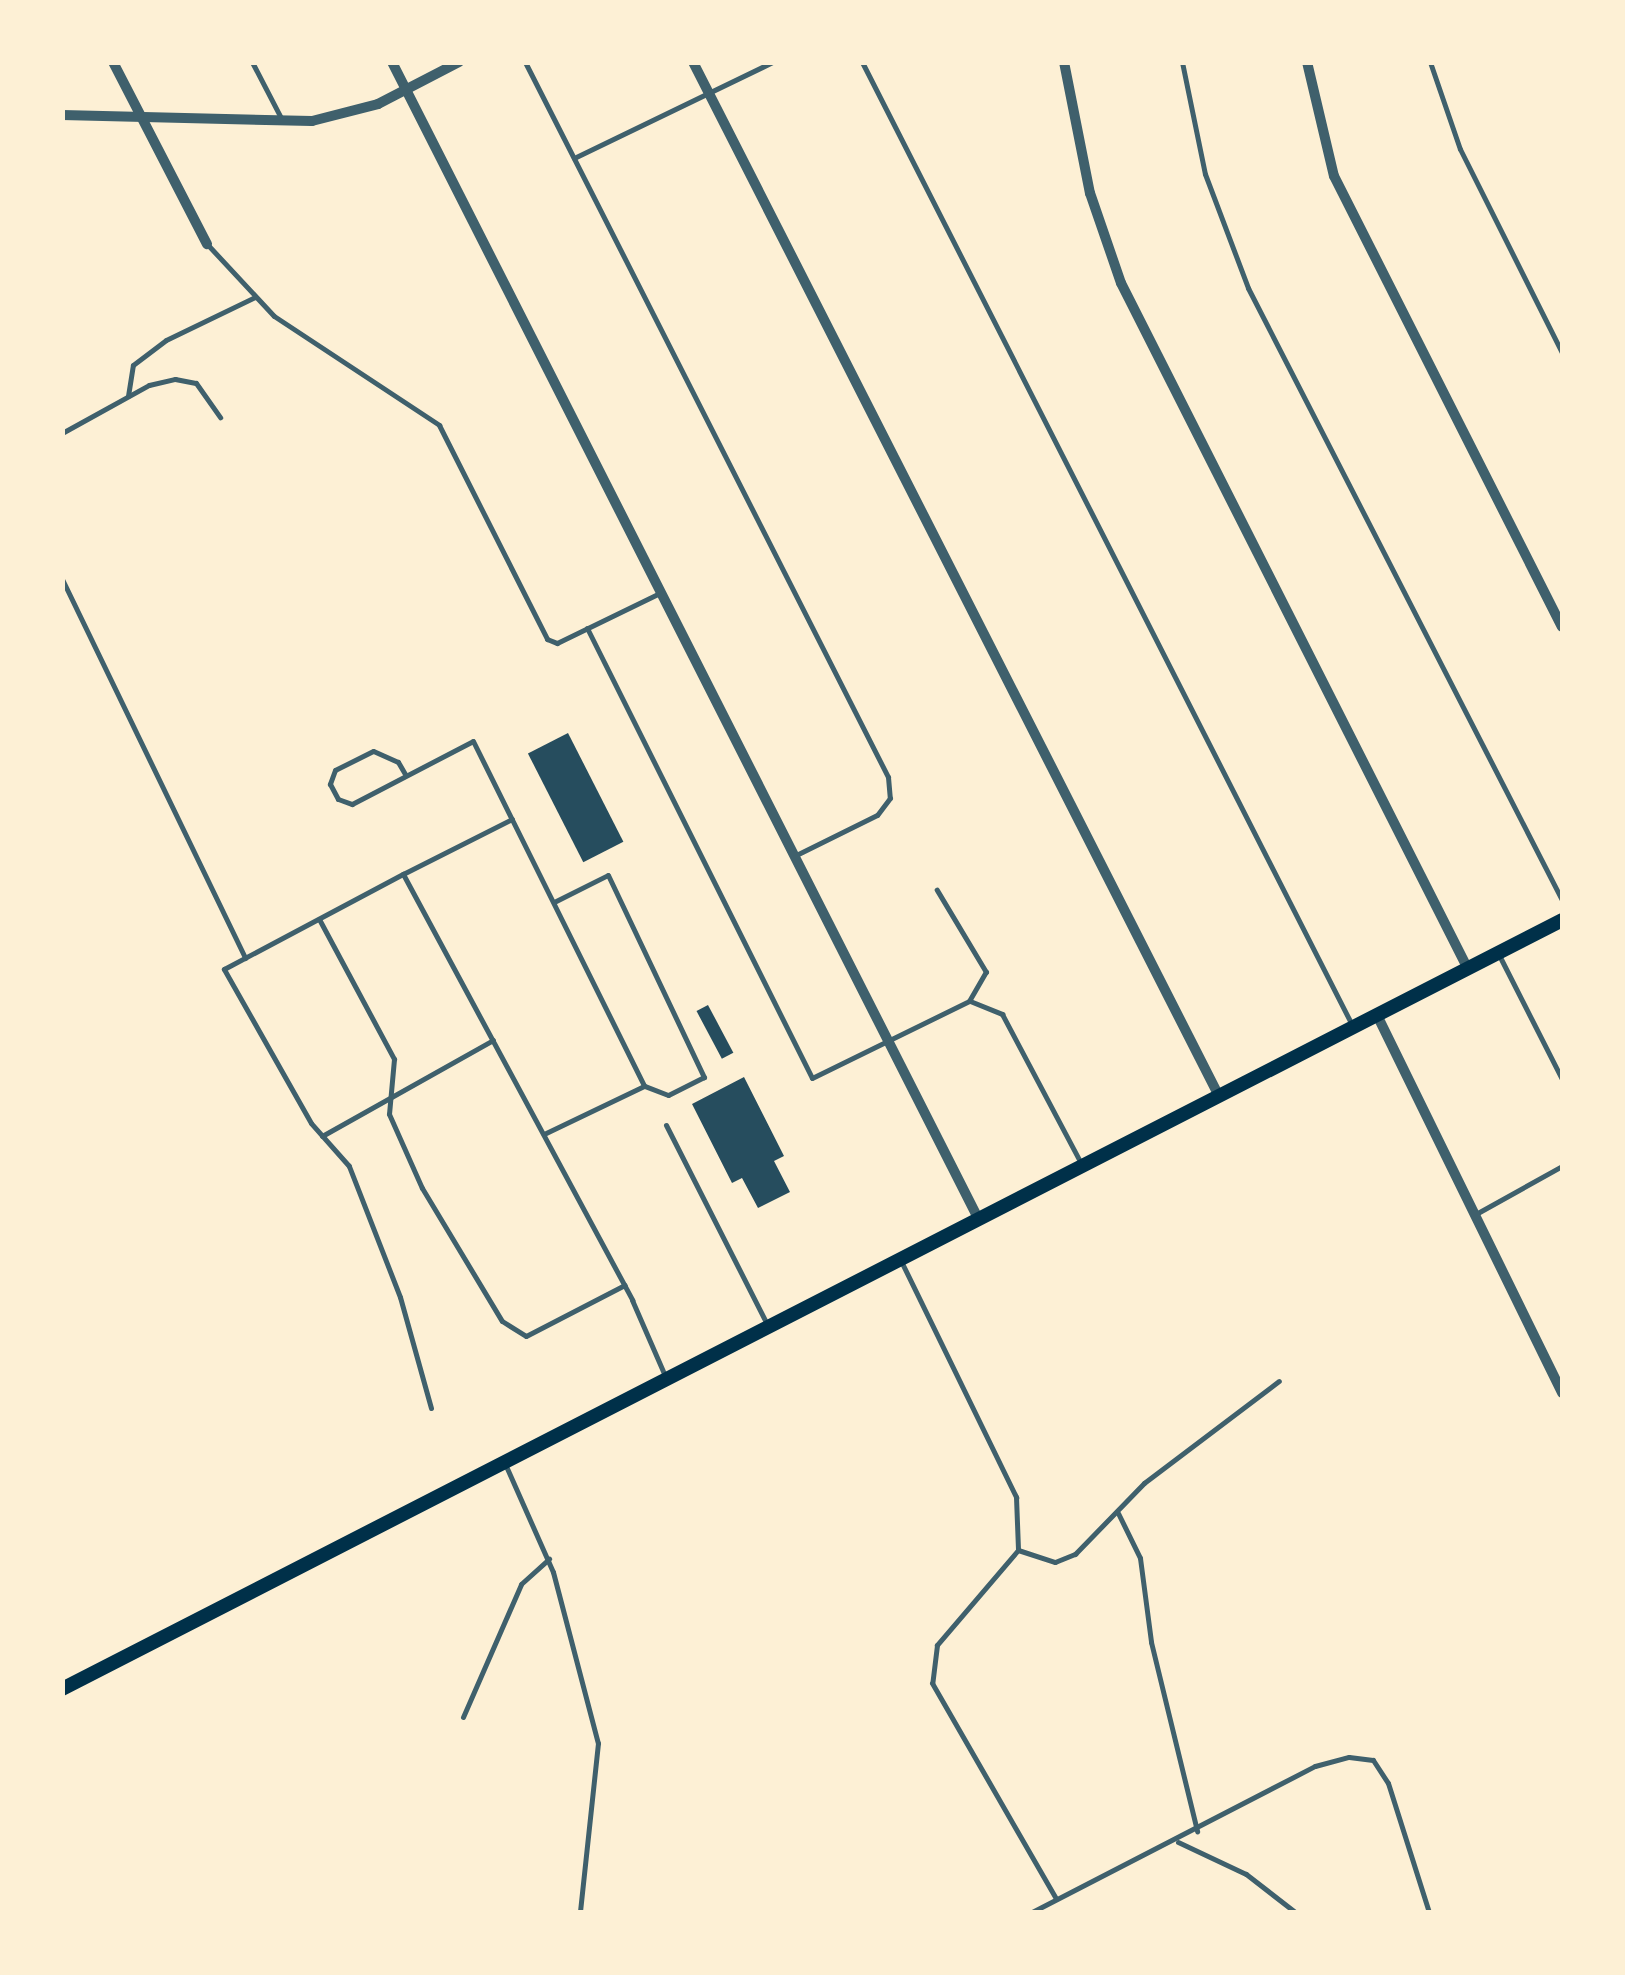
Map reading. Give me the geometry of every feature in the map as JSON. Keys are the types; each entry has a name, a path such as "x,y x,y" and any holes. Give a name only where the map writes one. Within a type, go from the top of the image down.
{"main road":[{"path":"62,1690 1562,920"}],"street":[{"path":"114,62 207,244"},
{"path":"392,62 658,594 978,1218"},
{"path":"62,116 282,120 343,117 459,62"},
{"path":"693,62 1219,1096"},
{"path":"1064,62 1090,194 1121,283 1468,969"},
{"path":"1308,62 1334,176 1562,628"},
{"path":"1377,1015 1562,1392"}],"lane":[{"path":"252,62 282,120"},
{"path":"525,62 888,777 890,798 877,816 793,856"},
{"path":"574,158 708,90 773,62"},
{"path":"862,62 1354,1027"},
{"path":"1182,62 1205,174 1248,288 1562,900"},
{"path":"1430,62 1467,166 1562,353"},
{"path":"207,244 255,297 326,354 374,376 439,425 547,640 557,643 658,594"},
{"path":"128,396 133,365 166,340 255,297"},
{"path":"62,433 128,396 176,379 196,383 220,417"},
{"path":"62,579 244,958"},
{"path":"588,628 812,1078 970,1001 986,972 936,890"},
{"path":"404,774 398,762 373,750 335,770 330,784 338,799 352,804 473,742 644,1086"},
{"path":"431,1408 400,1297 349,1166 322,1136 224,969 513,819"},
{"path":"403,874 625,1285 666,1379"},
{"path":"544,1134 644,1086 668,1094 704,1076 608,875 554,902"},
{"path":"319,919 394,1059 389,1114 422,1188 502,1321 526,1336 625,1285"},
{"path":"1498,953 1562,1079"},
{"path":"970,1001 1002,1014 1082,1166"},
{"path":"322,1136 493,1040"},
{"path":"666,1125 768,1326"},
{"path":"1474,1215 1562,1166"},
{"path":"900,1259 1016,1498 1018,1550 937,1645 932,1683 1056,1900"},
{"path":"1018,1550 1055,1562 1075,1554 1144,1483 1280,1381"},
{"path":"505,1463 548,1559 598,1743 598,1786 583,1840 580,1912"},
{"path":"1118,1513 1140,1558 1152,1642 1197,1831"},
{"path":"464,1717 521,1584 548,1559"},
{"path":"1032,1912 1197,1831 1314,1766 1348,1757 1373,1760 1388,1783 1429,1912"},
{"path":"1177,1841 1246,1874 1295,1912"}],"building":[{"path":"568,733 623,842 583,862 528,753"},
{"path":"708,1005 733,1053 722,1059 697,1011"},
{"path":"744,1077 784,1156 774,1161 790,1192 758,1208 742,1178 732,1183 692,1104"}]}
